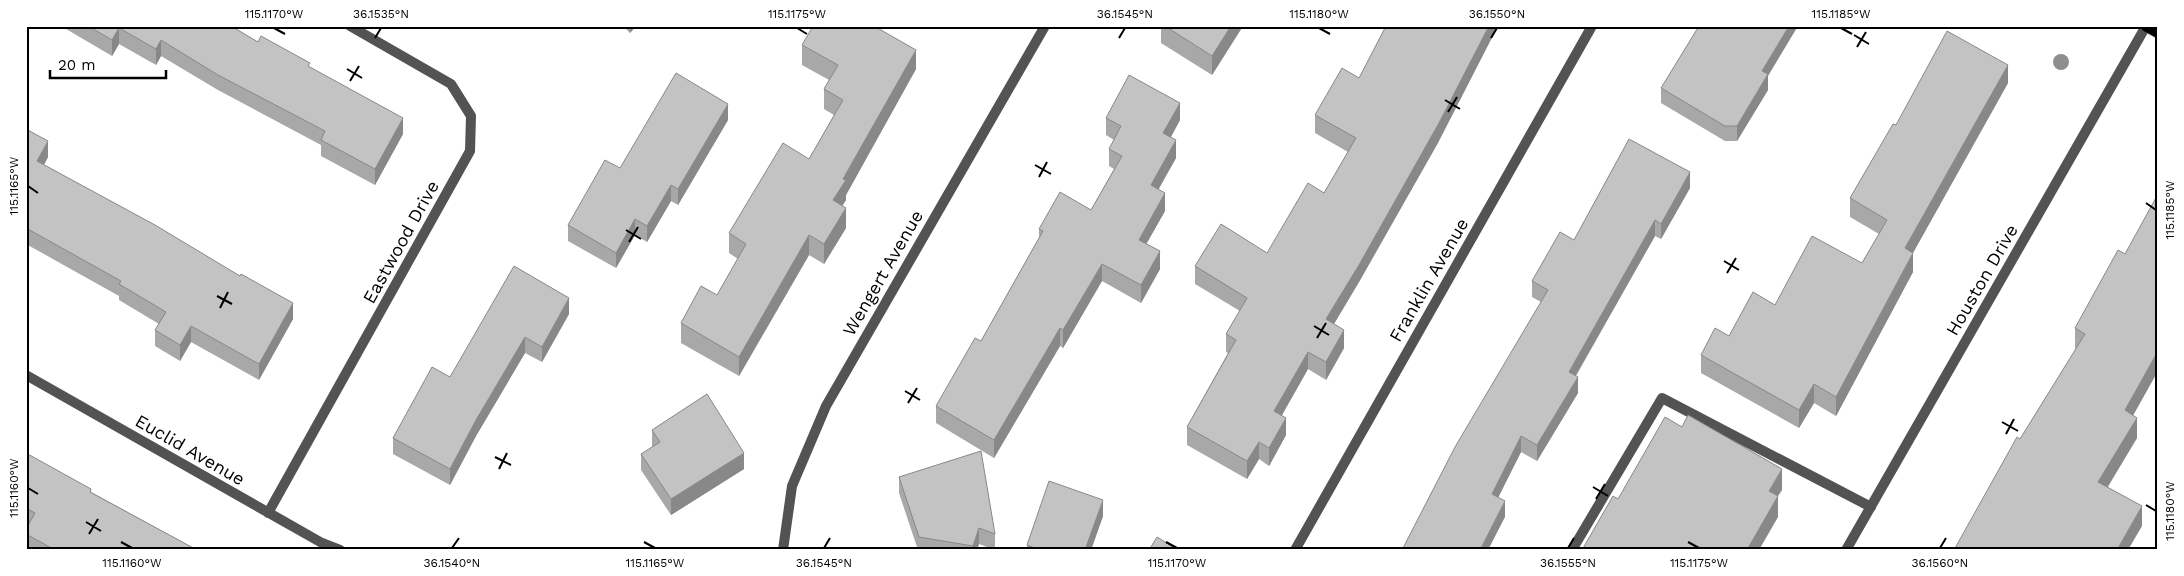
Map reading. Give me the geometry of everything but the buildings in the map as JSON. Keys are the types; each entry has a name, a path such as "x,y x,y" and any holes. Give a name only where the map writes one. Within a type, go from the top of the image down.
{"main road":[{"path":"2147,26 2158,32"}],"street":[{"name":"Eastwood Drive","path":"268,513 470,151 471,116 451,84 350,26"},
{"name":"Wengert Avenue","path":"783,550 792,486 826,406 1045,26"},
{"name":"Franklin Avenue","path":"1294,550 1592,26"},
{"name":"Houston Drive","path":"1846,550 2147,26"},
{"name":"Euclid Avenue","path":"26,375 268,513 322,543 340,550"},
{"path":"1572,550 1662,398 1871,507"}]}
